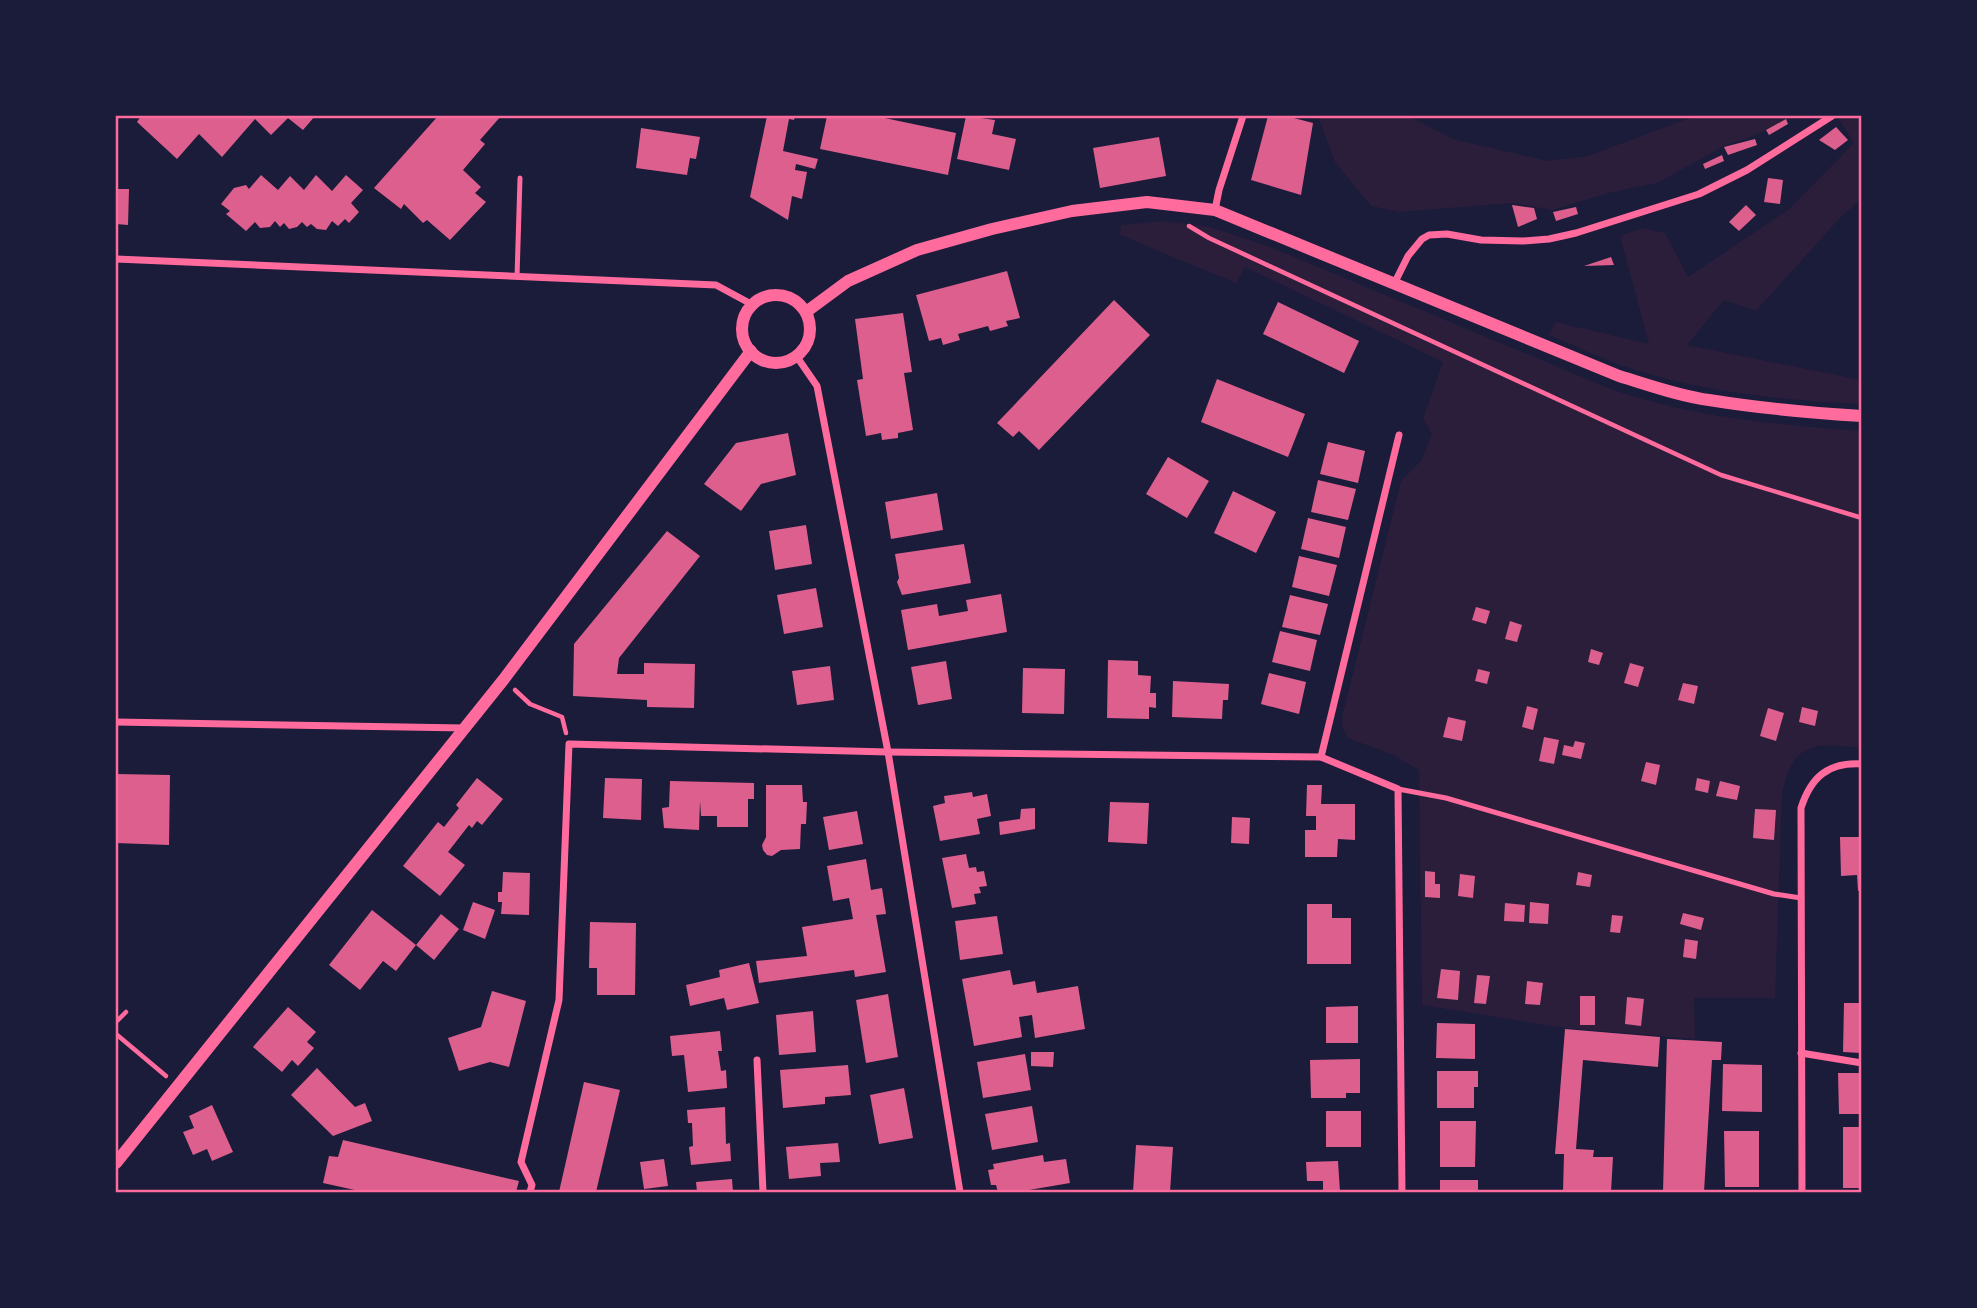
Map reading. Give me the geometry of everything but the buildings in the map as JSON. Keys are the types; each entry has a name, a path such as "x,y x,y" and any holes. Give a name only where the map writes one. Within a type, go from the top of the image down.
{"street":[{"path":"1214,209 1243,116"},
{"path":"1395,282 1409,256 1422,239 1429,235 1447,233 1481,240 1523,242 1576,233 1699,194 1747,170 1832,116"},
{"path":"806,312 848,281 918,250 1072,211 1147,202 1214,209 1619,376 1662,390 1707,400 1861,416"},
{"path":"116,260 716,285 753,305"},
{"path":"781,296 791,298 806,312 810,336 797,357 788,361 767,362 751,351 744,340 745,315 761,299 781,296"},
{"path":"116,1163 504,680 751,351"},
{"path":"797,357 817,386 888,752 960,1192"},
{"path":"1321,757 1399,435"},
{"path":"116,722 464,728"},
{"path":"530,1192 532,1185 521,1162 559,1000 569,744 888,752 1321,757 1398,789 1402,1192"},
{"path":"1802,1192 1801,808 1807,789 1834,765 1861,764"},
{"path":"1801,1053 1861,1063"},
{"path":"757,1060 763,1192"}],"lane":[{"path":"517,277 520,178"},
{"path":"1398,789 1446,798 1774,894 1801,898"}],"path":[{"path":"1178,220 1222,244 1721,475 1861,518"},
{"path":"504,680 530,704 562,717 569,744"},
{"path":"116,1022 126,1012"},
{"path":"116,1034 177,1086"}],"shaded area":[{"path":"1318,116 1409,116 1453,139 1547,161 1588,156 1695,116 1795,116 1724,146 1657,183 1612,192 1552,210 1512,203 1399,212 1371,206 1335,162"},
{"path":"1837,116 1861,116 1861,199 1839,219 1756,311 1724,300 1687,345 1861,380 1861,404 1772,397 1680,382 1623,366 1549,335 1555,322 1649,344 1620,236 1642,228 1665,233 1688,277 1788,210 1854,143"},
{"path":"1164,221 1210,227 1268,246 1613,390 1704,413 1798,426 1861,431 1861,748 1818,746 1808,749 1792,764 1787,777 1782,794 1775,998 1694,998 1695,1039 1565,1028 1422,1005 1419,770 1393,755 1348,738 1342,727 1343,713 1401,481 1421,461 1432,434 1423,419 1443,362 1245,267 1236,283 1120,235 1121,225"}]}
